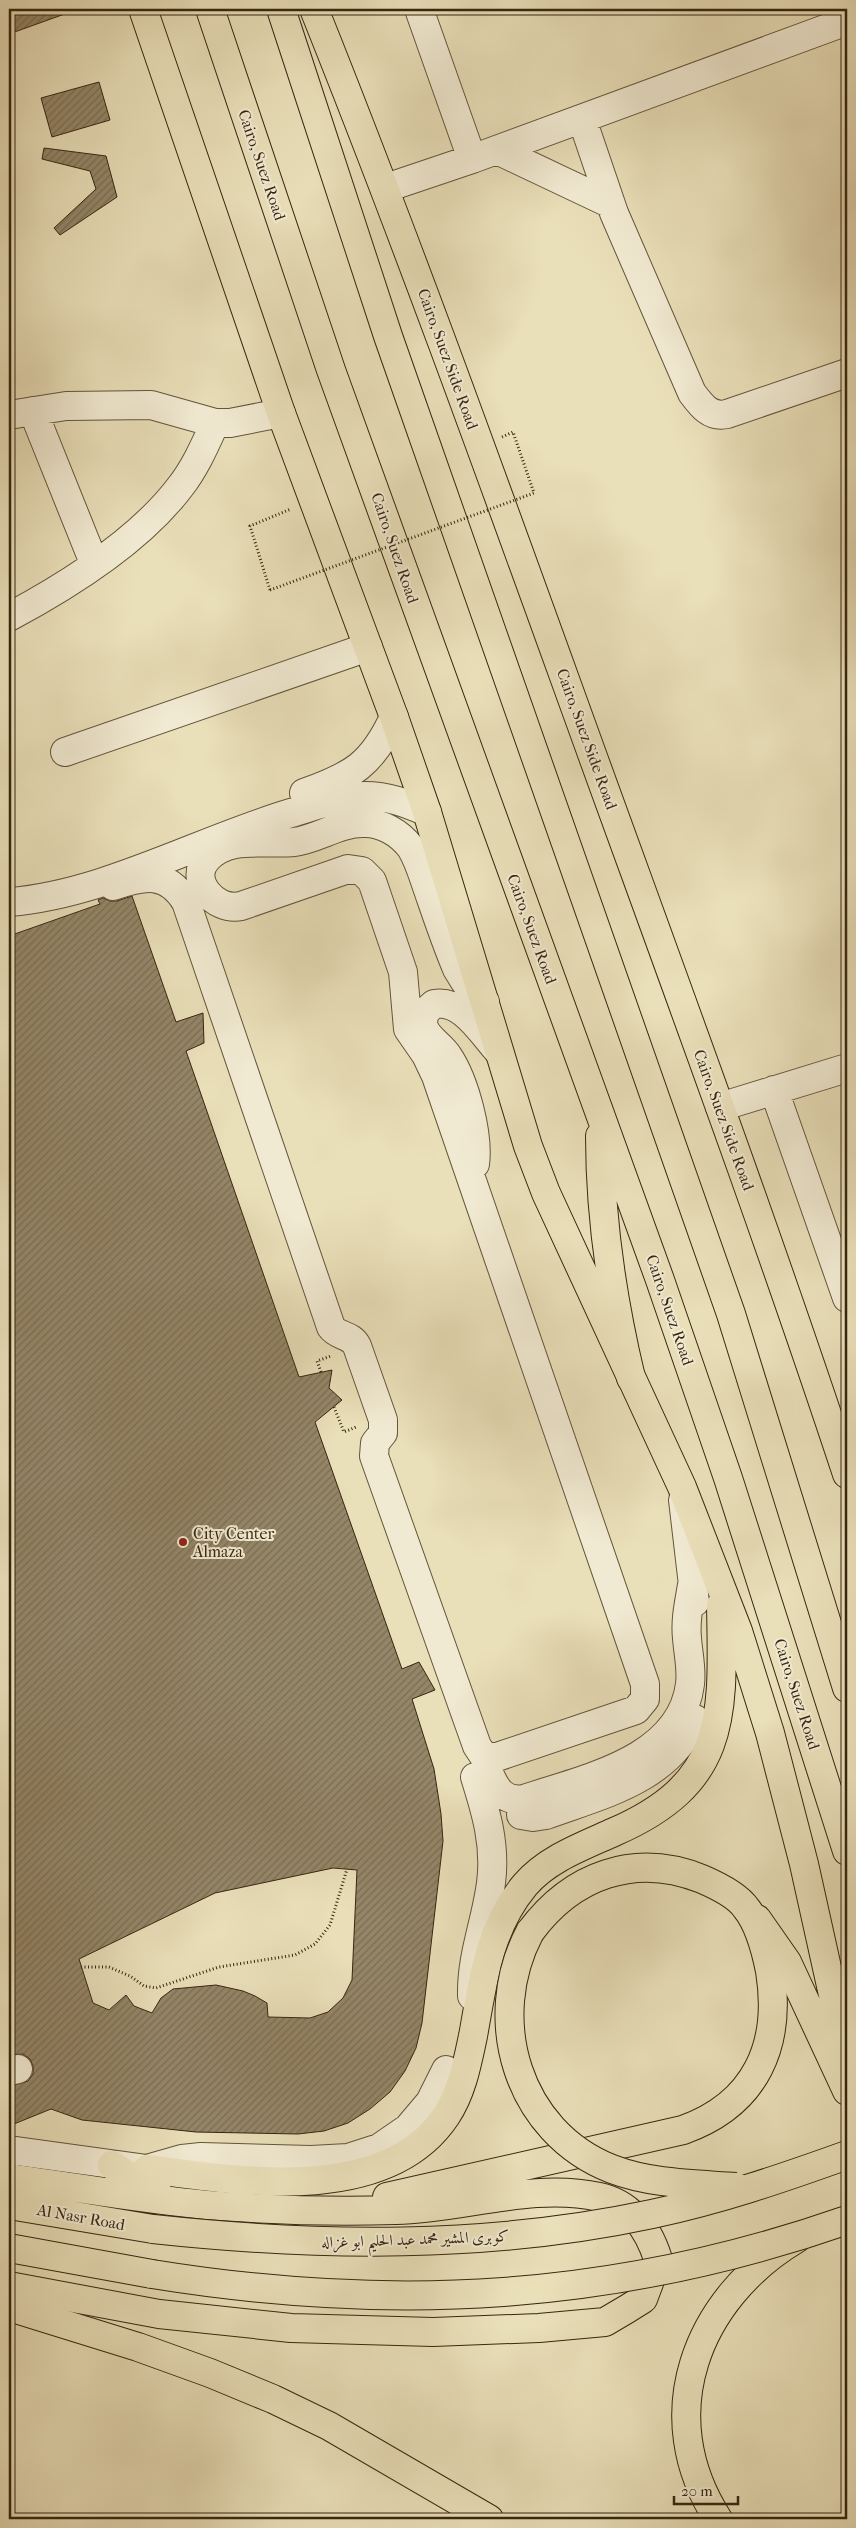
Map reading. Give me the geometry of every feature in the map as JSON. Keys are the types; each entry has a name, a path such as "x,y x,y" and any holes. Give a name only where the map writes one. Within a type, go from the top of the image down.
{"main road":[{"path":"143,9 281,413 394,717 427,812 485,1002 514,1107 546,1193 682,1486 720,1581 755,1682 823,1944 847,2058"},
{"name":"Cairo, Suez Road","path":"210,9 332,370 600,1114 724,1468 847,1851"},
{"path":"282,9 388,336 731,1314 847,1688"},
{"name":"Cairo, Suez Side Road","path":"314,9 386,188 720,1107 846,1468"},
{"path":"600,1114 600,1159 606,1247 621,1335 631,1378"},
{"path":"147,2169 236,2180 290,2182 351,2175 375,2167 413,2149 425,2140 445,2118 464,2076 487,1960 494,1935 507,1909 526,1883 560,1858 650,1815 690,1781 704,1759 714,1735 723,1687 720,1581"},
{"path":"752,2189 651,2179 612,2169 576,2150 547,2122 535,2106 520,2075 512,2049 509,2029 510,1989 514,1969 530,1932 546,1911 572,1890 590,1880 628,1868 668,1869 710,1882 746,1907 761,1923 787,1962 847,2091"},
{"path":"328,2209 398,2195 683,2130 717,2115 744,2091 759,2068 770,2043 773,2003 770,1973 763,1944 746,1907"},
{"name":"كوبرى المشير محمد عبد الحليم ابو غزاله","path":"153,2230 301,2242 450,2241 501,2237 602,2224 653,2214 752,2189 847,2155"},
{"path":"112,2165 166,2200"},
{"path":"9,2178 166,2200 248,2207 328,2209 421,2209 546,2193 570,2192 597,2196 626,2207 646,2232 658,2259 644,2299 605,2322 539,2328 415,2332 282,2328 159,2314 9,2286"},
{"name":"Al Nasr Road","path":"9,2205 153,2230"},
{"path":"9,2248 152,2274 283,2292 395,2296 479,2295 545,2289 656,2272 738,2254 801,2236 847,2220"},
{"path":"718,2519 699,2485 687,2441 687,2391 692,2367 700,2343 736,2288 760,2264 801,2236"},
{"path":"9,2307 138,2346 273,2399 337,2431 488,2519"}],"street":[{"path":"419,9 472,159"},
{"path":"386,188 497,150 847,21"},
{"path":"582,119 611,204 692,393 707,411 720,416 847,373"},
{"path":"497,150 611,204"},
{"path":"94,563 21,413 84,406 151,405 214,423 230,423 281,413"},
{"path":"9,617 41,600 138,533 180,487 202,452 214,423"},
{"path":"65,752 368,646"},
{"path":"9,884 52,880 81,874 338,780 373,754 382,742 394,717"},
{"path":"21,901 60,895 262,822 346,798 363,796 397,799 427,812"},
{"path":"21,901 71,899 141,878 158,878 178,889 186,902 331,1327 339,1334 354,1341 382,1417 385,1426 383,1433 375,1443 374,1456 479,1751 489,1758 500,1757 629,1712 641,1705 646,1691 645,1684 434,1070 408,1029 403,972 372,881 362,871 348,869 241,906 229,907 216,902 206,891 202,878 203,865 214,853 242,842 299,841 351,823 378,825 391,830 402,838 417,860 457,969 465,982 485,1002"},
{"path":"471,1177 476,1148 472,1119 454,1066 444,1050 426,1031 423,1020 424,1013 434,1004 453,1005 463,1012 498,1051"},
{"path":"720,1107 847,1068"},
{"path":"774,1090 847,1298"},
{"path":"682,1486 703,1670"},
{"path":"474,2027 472,1982 474,1958 488,1900 493,1866 491,1832 482,1775 502,1794 516,1800 524,1799 620,1766 647,1750 668,1732 683,1710 690,1684 686,1620 692,1585"},
{"path":"521,1815 533,1817 546,1815 625,1786 657,1768 675,1751 690,1730 700,1698"},
{"path":"9,2150 147,2169 182,2159 200,2157 311,2160 362,2155 394,2139 408,2128 430,2102 446,2070"}],"path":[{"path":"314,500 250,526 270,590 534,493 513,432"},
{"path":"334,1407 344,1432 382,1417"},
{"path":"81,1967 114,1969 130,1976 144,1986 156,1988 219,1967 295,1955 316,1944 330,1925 347,1869"}],"building":[{"path":"9,9 72,9 73,11 9,34"},
{"path":"99,82 110,120 52,137 41,98"},
{"path":"44,148 106,156 117,197 60,235 54,228 96,189 90,171 42,159"},
{"name":"City Center Almaza","path":"132,896 176,1022 203,1013 204,1043 186,1051 299,1377 332,1370 329,1388 342,1400 315,1422 402,1669 419,1662 435,1690 412,1699 434,1769 443,1841 422,2023 416,2048 405,2071 390,2092 370,2109 348,2123 324,2131 298,2134 196,2132 82,2120 51,2109 9,2126 9,2086 28,2081 33,2074 33,2066 30,2059 23,2054 9,2055 9,936 100,904 98,900 103,898 117,901","holes":["333,1868 357,1870 352,1980 343,1998 328,2012 310,2018 268,2017 267,2003 243,1991 216,1985 173,1989 161,1998 152,2013 134,2006 126,1995 109,2010 93,2003 79,1959 215,1893"]}],"place":[{"name":"City Center Almaza","path":"183,1542"}]}
